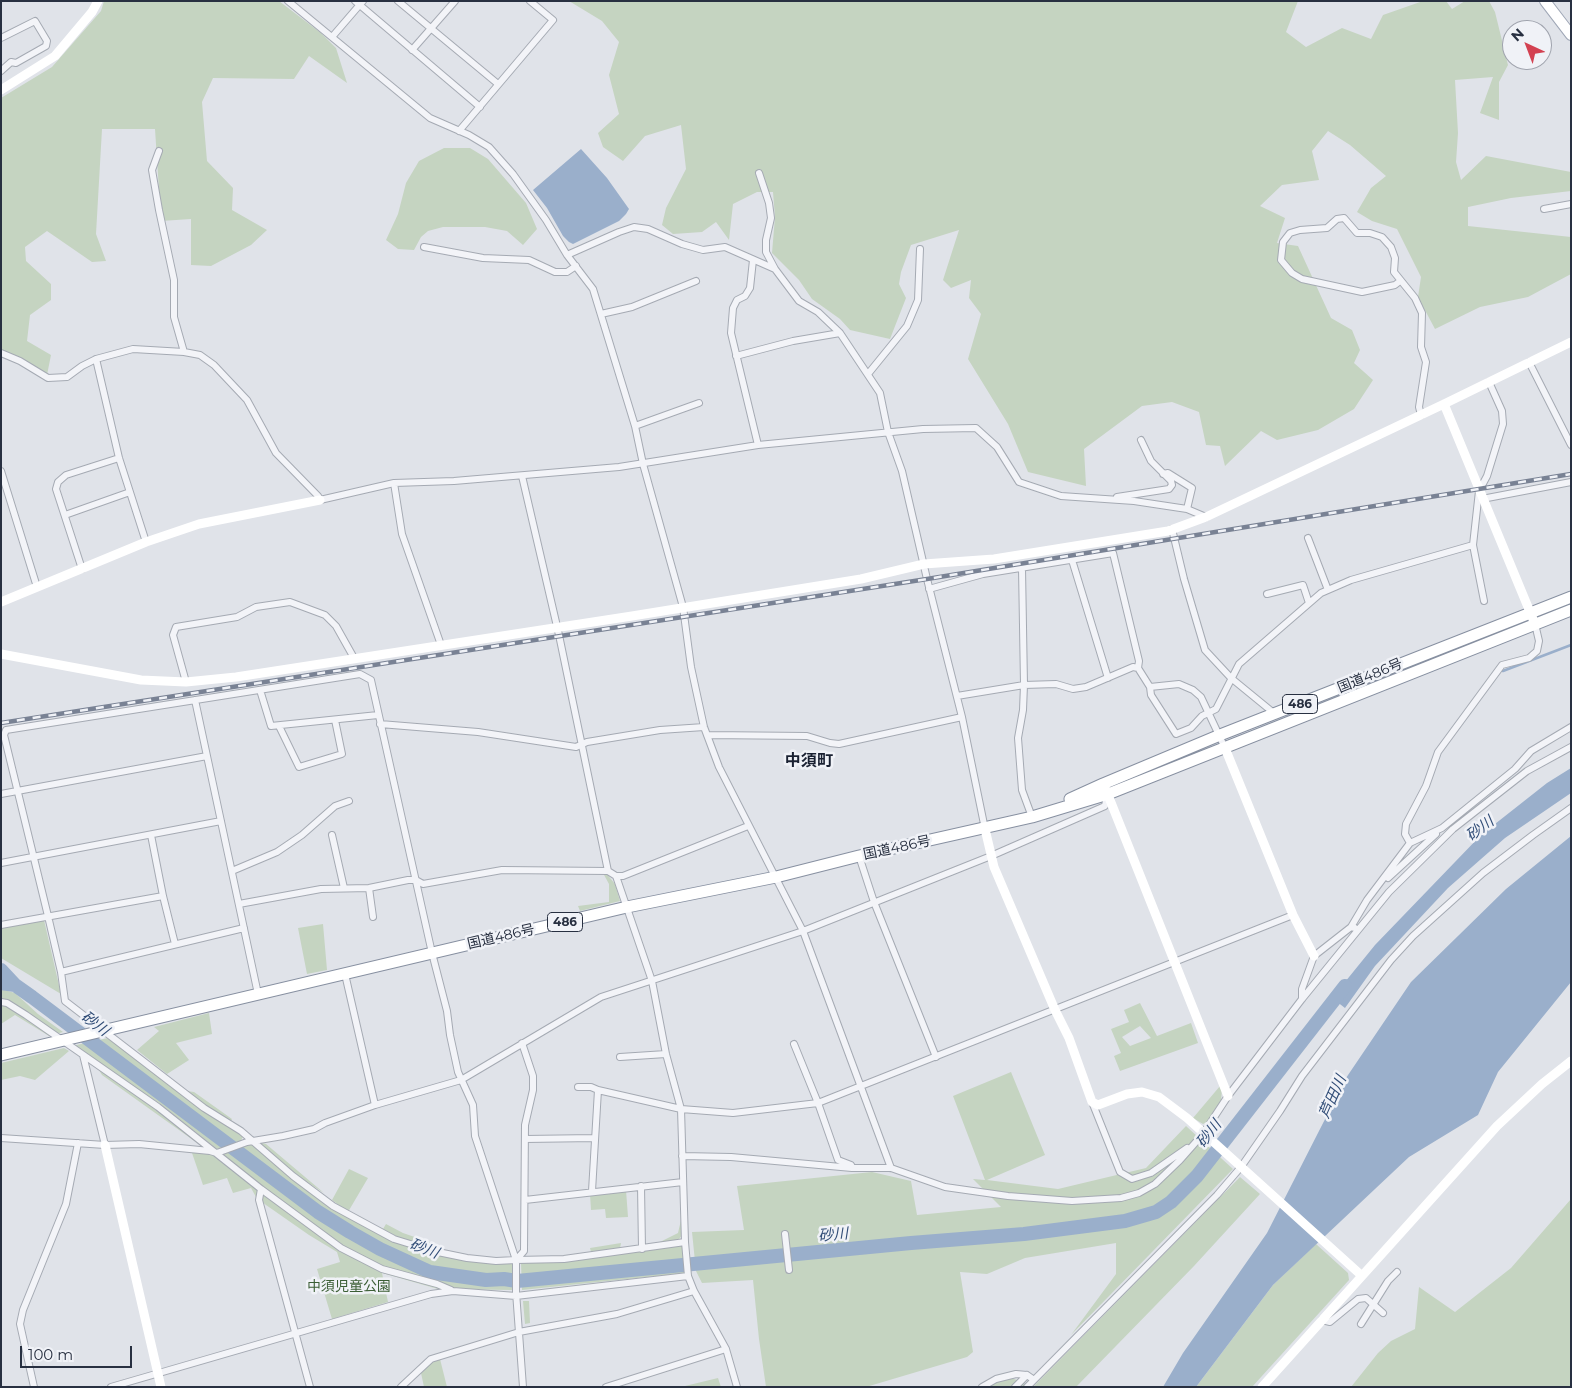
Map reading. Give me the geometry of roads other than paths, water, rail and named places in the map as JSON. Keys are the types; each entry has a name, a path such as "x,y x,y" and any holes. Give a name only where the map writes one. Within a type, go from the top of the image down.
{"highway":[{"name":"国道486号","path":"1105,789 1220,735 1571,597"},
{"name":"国道486号","path":"1,1055 627,907 776,877 859,856 1032,817 1105,789 1225,748 1571,610"}],"main road":[{"path":"1549,3 1571,35"}],"street":[{"path":"1,90 56,56 92,12 98,1"},
{"path":"288,1 430,118 459,131 489,148 513,174 546,220 567,255 593,289 635,426 643,464 683,607 704,727 719,766 802,931 891,1168"},
{"path":"398,1 498,84"},
{"path":"412,50 455,1"},
{"path":"459,131 553,20 530,1"},
{"path":"332,37 359,3 480,107"},
{"path":"1,38 35,21 47,41 46,46 16,63 11,62 1,71"},
{"path":"159,151 152,170 158,210 174,280 174,317 184,352"},
{"path":"759,173 769,203 771,218 766,240 766,252 775,269 799,300 818,312 840,333 880,393 888,432 902,471 962,717 984,829 994,866 1054,1010 1068,1038 1120,1172 1132,1179 1151,1173 1206,1137"},
{"path":"1544,208 1571,204"},
{"path":"1400,281 1395,285 1362,292 1302,279 1292,273 1281,260 1283,242 1290,233 1300,230 1327,228 1338,219 1344,218 1357,234 1370,233 1382,237 1391,247 1395,258 1394,272 1415,298 1422,313 1421,347 1426,362 1420,407 1421,415"},
{"path":"567,255 634,227 648,229 682,244 703,250 725,247 775,269"},
{"path":"424,247 483,258 530,260 555,272 567,272 576,266"},
{"path":"868,374 907,326 918,300 920,249"},
{"path":"754,260 750,288 745,296 737,300 733,308 731,333 758,445"},
{"path":"601,314 632,307 696,281"},
{"path":"736,356 793,341 840,333"},
{"path":"1,654 141,680 186,682 236,677 861,579 924,564 994,559 1172,530 1206,517 1571,342"},
{"path":"1,353 20,361 48,378 67,377 96,359 133,349 184,352 200,355 214,365 247,400 276,453 320,500"},
{"path":"96,359 119,458 146,542"},
{"path":"1529,362 1571,445"},
{"path":"1484,601 1473,545 1481,494 1503,424 1502,411 1489,382"},
{"path":"635,426 699,403"},
{"path":"1410,843 1405,834 1406,824 1426,786 1438,752 1502,665 1528,658 1538,651 1539,641 1535,624 1444,404"},
{"path":"1,602 146,542 199,524 394,484 522,476 643,464 758,445 923,429 976,428 996,447 1019,482 1061,496 1134,501 1187,509 1206,517"},
{"path":"1112,499 1169,489 1172,485 1151,461 1141,440"},
{"path":"82,569 56,489 58,482 66,475 119,458"},
{"path":"1,471 37,587"},
{"path":"1163,474 1168,473 1192,488 1187,509"},
{"path":"522,476 608,871"},
{"path":"1481,494 1571,482"},
{"path":"394,484 405,541 441,645"},
{"path":"65,515 130,492"},
{"path":"1172,530 1205,650 1231,678 1275,714"},
{"path":"1308,538 1328,590"},
{"path":"929,588 982,574 1113,553 1139,661 1138,668 1150,687 1151,695 1176,734 1191,728 1202,716 1216,709 1240,664 1321,593 1352,580 1473,545"},
{"path":"1072,560 1108,678"},
{"path":"1022,568 1024,685 1023,710 1018,738 1022,790 1032,817"},
{"path":"1267,594 1303,585 1310,603"},
{"path":"186,682 173,634 176,627 237,618 256,607 290,602 325,615 336,626 354,658"},
{"path":"956,696 1024,685 1056,684 1073,689 1086,687 1133,667 1138,668"},
{"path":"523,1387 516,1294 516,1260 476,1136 473,1105 458,1072 447,1011 432,953 371,680 360,674 6,730 4,736 61,972 65,1001 101,1031 204,1108 241,1131 250,1141 293,1176 333,1206 394,1239 433,1251 467,1258 496,1261 516,1260 564,1259 685,1242"},
{"path":"1150,687 1179,684 1193,690 1202,697 1220,735 1293,915 1314,956"},
{"path":"260,690 271,726 378,715"},
{"path":"195,700 258,994"},
{"path":"707,735 807,736 839,744 962,717"},
{"path":"279,726 299,767 342,754 335,720"},
{"path":"380,724 478,732 576,747 587,742 660,730 704,727"},
{"path":"1367,900 1404,862 1515,768 1531,751 1571,727"},
{"path":"682,1156 732,1157 852,1168 891,1168 945,1187 1008,1196 1072,1201 1121,1198 1139,1193 1155,1184 1206,1137 1228,1096 1302,999 1389,892 1453,829 1527,771 1571,747"},
{"path":"1,794 207,756"},
{"path":"1,1138 105,1145 140,1144 217,1153 250,1141 314,1129 325,1123 375,1106 461,1080 601,997 802,931 991,856 1105,806 1105,789"},
{"path":"1105,789 1228,1096"},
{"path":"232,871 277,852 302,835 335,806 349,801"},
{"path":"1027,1387 1217,1195 1241,1167 1302,1076 1391,960 1413,936 1483,873 1571,808"},
{"path":"1,864 221,821"},
{"path":"239,904 321,888 369,888 408,880 416,880 423,884 502,870 608,871 616,876 623,876 748,826"},
{"path":"1302,999 1302,989 1314,956 1351,927 1367,900 1410,843 1442,828"},
{"path":"151,835 175,944"},
{"path":"332,835 344,888"},
{"path":"859,856 874,902 936,1057"},
{"path":"616,876 652,981 666,1054 681,1109 685,1242 688,1276 694,1291 726,1349 737,1387"},
{"path":"369,888 373,917"},
{"path":"1,925 163,896"},
{"path":"578,1087 591,1087 681,1109 733,1112 818,1103 1293,915"},
{"path":"1351,927 1359,929"},
{"path":"61,972 244,928"},
{"path":"345,974 375,1106"},
{"path":"1,1002 7,1003 26,1014 158,1107 261,1189 341,1248 382,1269 437,1284 453,1291"},
{"path":"516,1260 524,1251 526,1200 525,1125 533,1090 533,1076 522,1043"},
{"path":"794,1044 818,1103 838,1160 851,1164 852,1168"},
{"path":"620,1057 666,1054"},
{"path":"83,1055 161,1387"},
{"path":"1262,1387 1322,1320 1359,1273 1497,1126 1542,1084 1571,1061"},
{"path":"592,1191 598,1090"},
{"path":"1092,1102 1098,1105 1127,1094 1142,1092 1159,1097 1187,1118 1359,1273"},
{"path":"525,1139 595,1138"},
{"path":"34,1387 20,1324 23,1310 66,1204 78,1143"},
{"path":"526,1200 683,1182"},
{"path":"641,1186 642,1249"},
{"path":"261,1189 259,1200 310,1387"},
{"path":"785,1234 789,1270"},
{"path":"1361,1324 1388,1281 1397,1272"},
{"path":"111,1387 432,1294 453,1291 516,1294 688,1276"},
{"path":"401,1387 431,1358 519,1332 617,1314 694,1291"},
{"path":"1322,1320 1330,1322 1358,1299 1366,1298 1384,1313"},
{"path":"606,1387 726,1349"},
{"path":"982,1387 996,1379 1016,1374 1027,1375 1034,1380"},
{"path":"1015,1387 1027,1375"}],"water":[{"path":"581,149 607,178 629,209 619,221 573,244 563,236 547,208 533,190"},
{"path":"1571,768 1571,793 1505,838 1448,888 1375,966 1345,1008 1332,998 1375,945 1481,835 1547,783"},
{"path":"1571,836 1571,982 1498,1072 1478,1115 1409,1157 1273,1285 1196,1387 1163,1387 1183,1353 1267,1233 1346,1078 1411,982 1506,889"}],"waterway":[{"path":"1503,671 1571,645"},
{"path":"1,970 15,985"},
{"name":"砂川","path":"1,983 15,985 32,997 318,1212 350,1232 380,1249 430,1272 486,1280 504,1279 517,1281 1024,1234 1125,1221 1156,1212 1171,1202 1197,1176 1345,986"}],"railway":[{"path":"1,723 927,579 1571,474"}],"district":[{"name":"中須町","path":"809,761"}],"water label":[{"name":"芦田川","path":"1333,1097"}],"park label":[{"name":"中須児童公園","path":"349,1287"}]}
